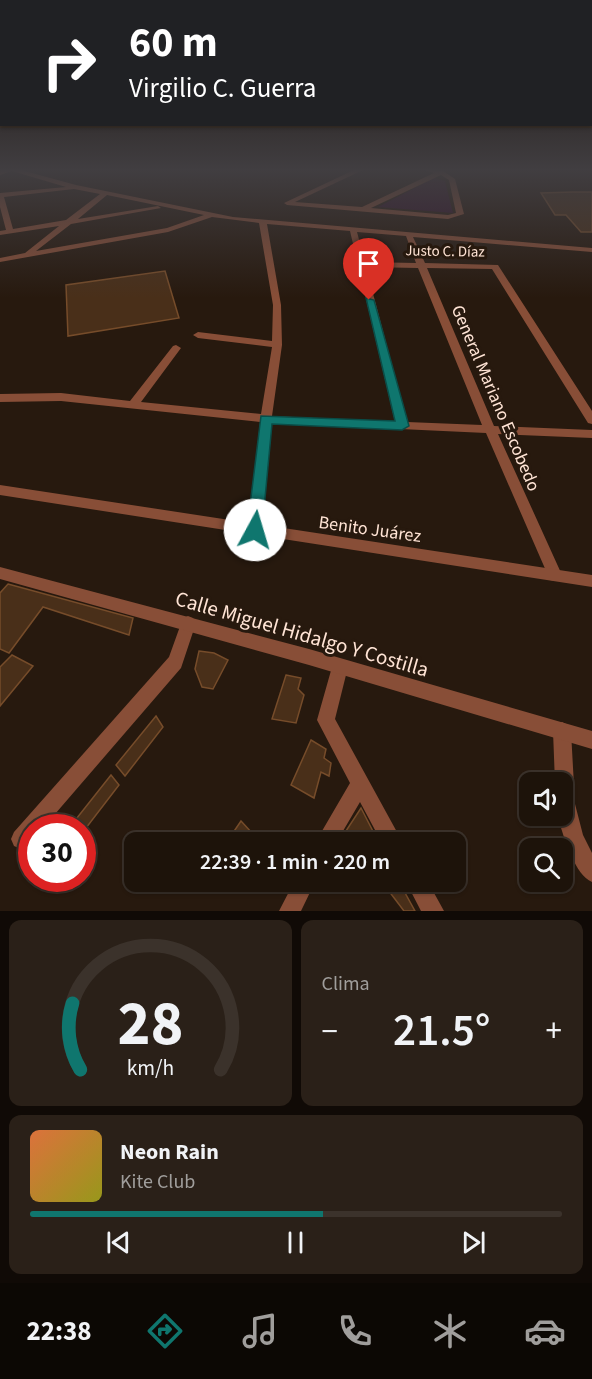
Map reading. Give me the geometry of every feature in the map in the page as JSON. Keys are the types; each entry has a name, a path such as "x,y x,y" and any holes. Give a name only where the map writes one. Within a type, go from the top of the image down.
{"street":[{"path":"5,213 10,231"},
{"path":"26,256 80,213"},
{"path":"0,233 129,213"},
{"name":"Justo C. Díaz","path":"194,213 263,223 353,229 439,226 592,250"},
{"path":"367,213 418,226 439,226 460,213"},
{"path":"0,260 168,230 210,216"},
{"path":"255,530 266,419 277,345 277,305 263,223"},
{"name":"General Mariano Escobedo","path":"418,226 421,264 490,430 555,575"},
{"path":"353,229 402,426"},
{"name":"Justo C. Díaz","path":"361,264 493,266 592,420"},
{"path":"198,335 277,345"},
{"path":"134,403 176,348"},
{"path":"0,399 40,396 134,403 266,419 592,434"},
{"name":"Benito Juárez","path":"0,490 592,580"},
{"name":"Calle Miguel Hidalgo Y Costilla","path":"0,573 188,623 592,740"},
{"path":"43,814 175,662 188,623"},
{"path":"340,667 326,720 387,832"},
{"path":"562,731 568,826 578,852 592,873"},
{"path":"332,832 360,784"},
{"path":"290,911 300,892"},
{"path":"422,892 433,911"}],"building":[{"path":"553,213 592,213 592,232 581,232 566,215 555,215"},
{"path":"165,271 179,318 68,336 66,285"},
{"path":"8,584 133,618 129,635 43,607 9,653 0,649 0,593"},
{"path":"199,651 214,653 228,660 213,689 202,687 195,669"},
{"path":"12,655 33,666 0,706 0,667"},
{"path":"286,675 301,678 298,689 304,695 296,723 272,719"},
{"path":"156,716 163,727 125,776 116,765"},
{"path":"311,740 326,749 324,758 331,763 329,776 321,772 314,798 291,785"},
{"path":"111,775 119,785 96,815 80,814"},
{"path":"361,808 373,832 345,832"},
{"path":"241,821 251,832 234,832"},
{"path":"390,892 405,892 415,911 404,911"}],"route":[{"path":"255,530 266,419 402,426 369,300"}]}
